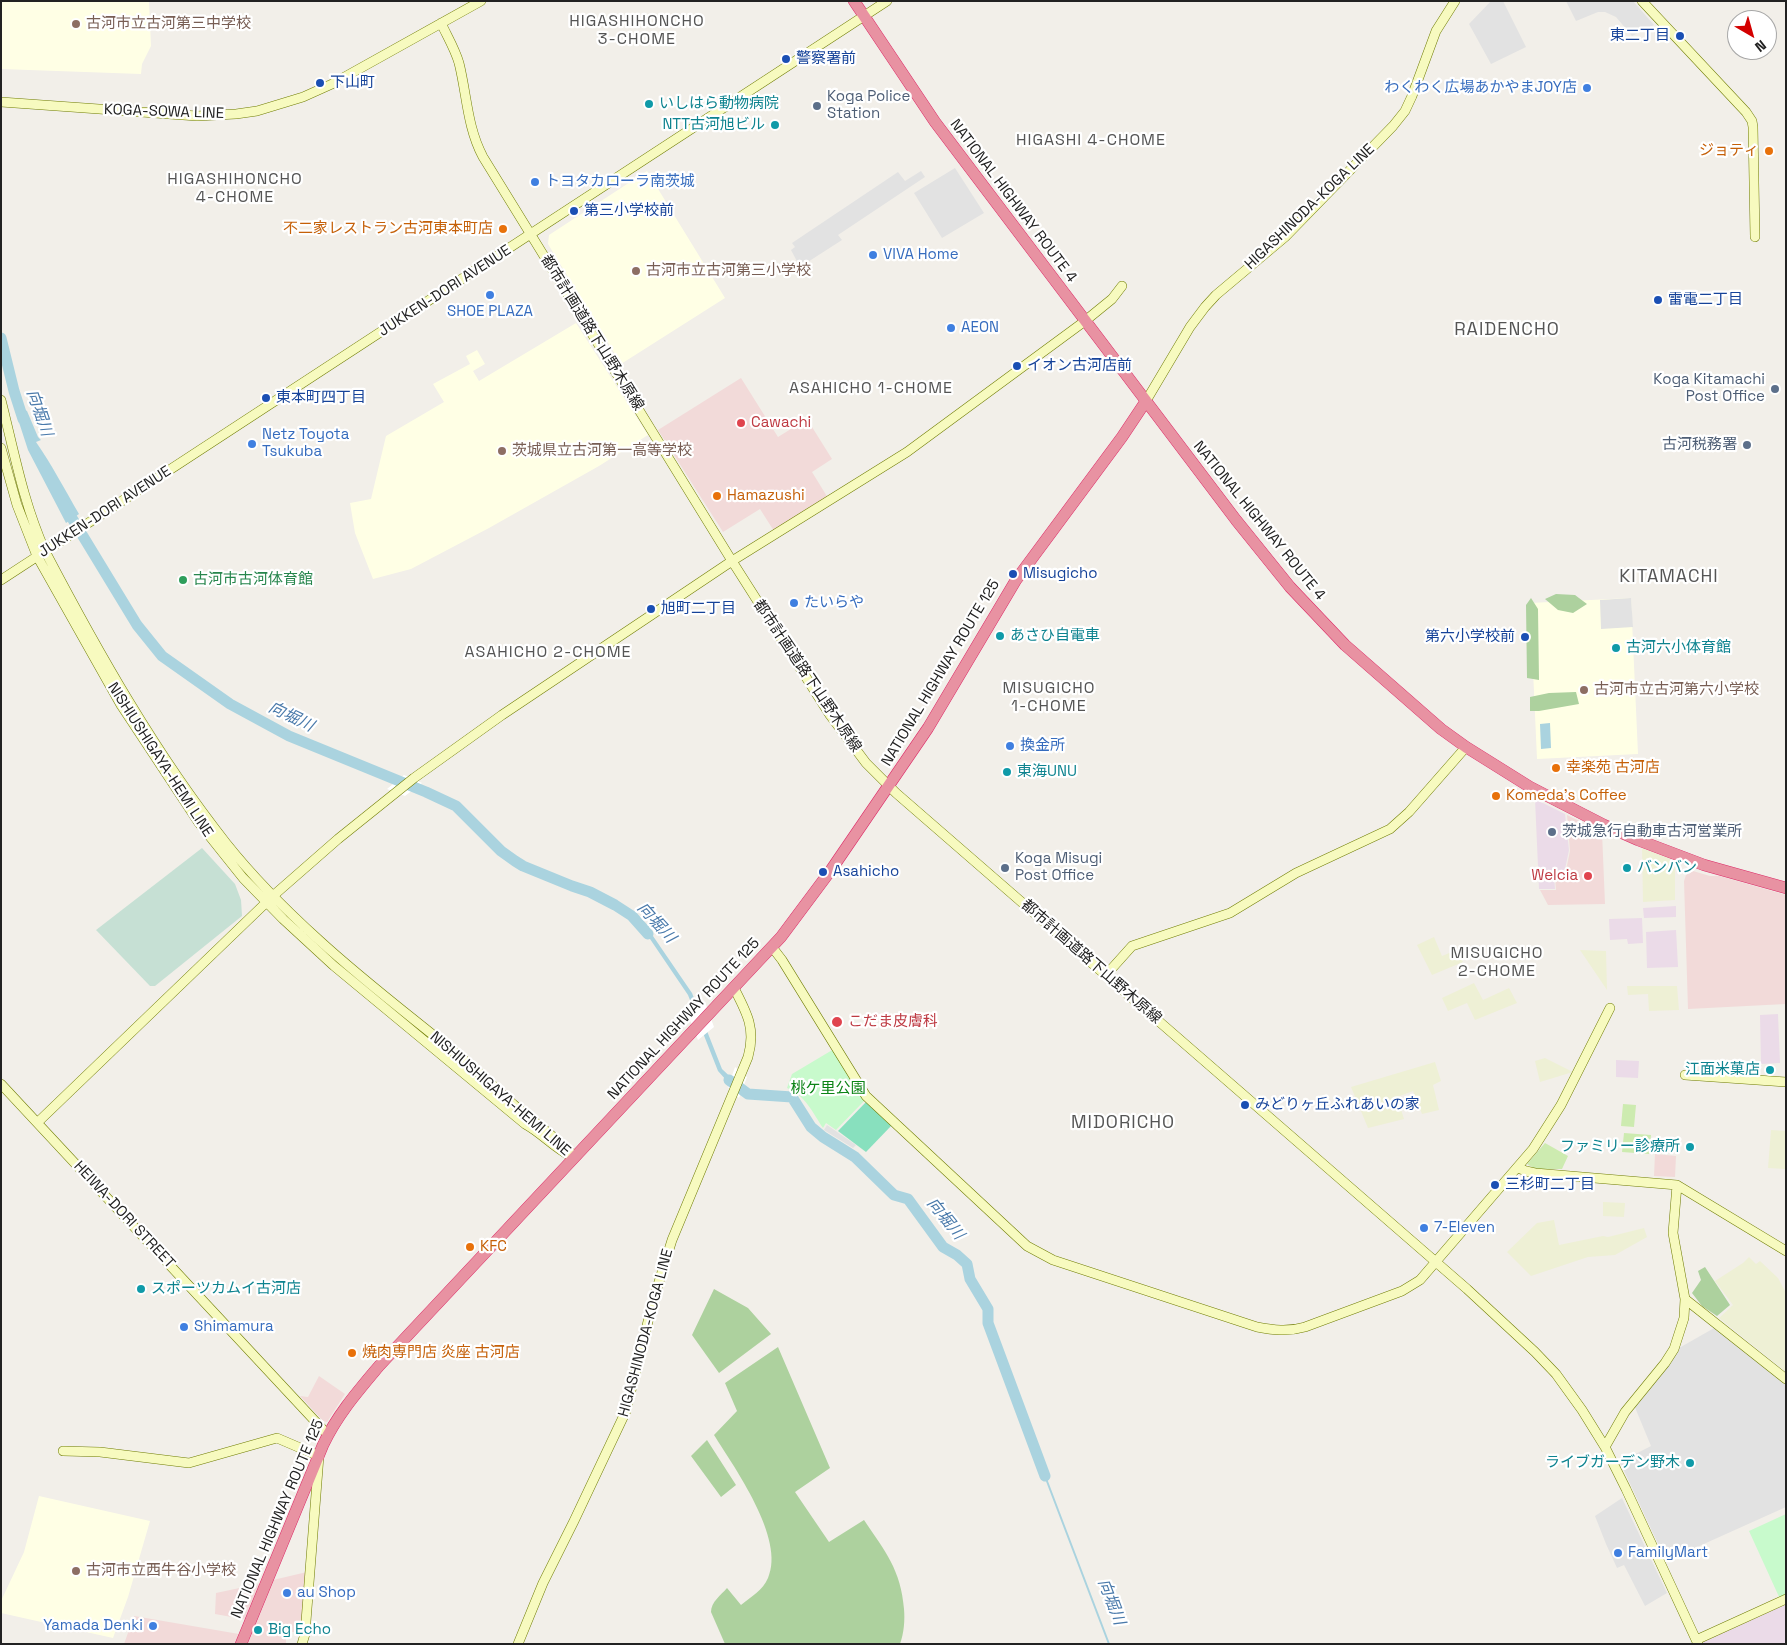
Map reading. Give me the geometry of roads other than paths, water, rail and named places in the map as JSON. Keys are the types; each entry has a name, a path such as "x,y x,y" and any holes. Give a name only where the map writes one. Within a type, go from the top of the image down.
{"highway":[{"name":"NATIONAL HIGHWAY ROUTE 4","path":"854,1 934,122 1236,520 1307,606 1345,645 1441,729 1466,748 1530,787 1621,833 1695,862 1786,888"},
{"name":"NATIONAL HIGHWAY ROUTE 125","path":"241,1644 328,1435 352,1398 379,1366 772,947 831,870 928,728 1016,580 1122,438 1146,401"}],"street":[{"name":"KOGA-SOWA LINE","path":"1,102 197,116 257,111 304,97 332,84 481,1"},
{"name":"JUKKEN-DORI AVENUE","path":"1,580 888,1"},
{"name":"HIGASHINODA-KOGA LINE","path":"1146,401 1190,327 1205,307 1216,295 1285,237 1393,126 1412,96 1436,31 1456,1"},
{"path":"1642,1 1746,112 1752,121 1755,237"},
{"name":"都市計画道路下山野木原線","path":"440,23 452,45 458,62 470,126 478,147 732,561 842,731 866,763 888,786 1467,1289 1556,1374 1582,1410 1605,1447 1697,1642"},
{"path":"38,1122 266,902 338,839 414,778 502,715 732,561 907,452 1085,321 1112,299 1122,286"},
{"name":"NISHIUSHIGAYA-HEMI LINE","path":"1,400 20,480 41,554 166,761 227,845 274,895 342,962 477,1071 514,1106 575,1157"},
{"name":"NISHIUSHIGAYA-HEMI LINE","path":"1,448 17,505 121,705 185,804 219,849 266,902 334,966 525,1124 534,1129 560,1151 575,1157"},
{"path":"1106,975 1132,946 1230,913 1296,873 1390,829 1409,812 1466,748"},
{"path":"772,947 866,1096 1027,1246 1044,1256 1257,1326 1289,1331 1304,1328 1402,1291 1420,1280 1518,1168 1542,1136 1556,1113 1610,1008"},
{"name":"HIGASHINODA-KOGA LINE","path":"518,1644 542,1583 626,1411 653,1301 672,1240 750,1050 752,1034 748,1015 734,988"},
{"path":"1685,1075 1786,1082"},
{"name":"HEIWA-DORI STREET","path":"1,1084 328,1435"},
{"path":"1518,1168 1535,1173 1677,1185 1786,1251"},
{"path":"1605,1447 1625,1412 1674,1349 1684,1318 1685,1299 1674,1233 1677,1185"},
{"path":"1685,1299 1786,1379"},
{"path":"63,1451 100,1452 189,1463 277,1438 319,1456 306,1634 302,1644"},
{"path":"1697,1642 1786,1599"}],"water":[{"path":"18,406 27,411 41,440 36,442 79,514 66,523 28,450 15,410"},
{"path":"1550,723 1551,748 1541,749 1540,724"},
{"path":"640,921 653,936 692,993 722,1069 740,1086 738,1089 718,1071 688,995 650,939 637,924"}],"waterway":[{"name":"向堀川","path":"1,338 23,419"},
{"name":"向堀川","path":"64,505 137,625 162,656 230,704 289,736 456,806 501,851 515,861 523,866 590,892 615,905 632,916 648,934"},
{"name":"向堀川","path":"729,1080 748,1094 792,1097 811,1127 823,1137 855,1157 894,1195 908,1199 943,1247 957,1255 967,1264 970,1279 988,1309 988,1323 1045,1476"},
{"name":"向堀川","path":"1045,1476 1109,1644"}],"place":[{"name":"古河市立古河第三中学校","path":"76,24"},
{"name":"東二丁目","path":"1680,36"},
{"name":"警察署前","path":"786,59"},
{"name":"下山町","path":"320,83"},
{"name":"わくわく広場あかやまJOY店","path":"1587,88"},
{"name":"いしはら動物病院","path":"649,104"},
{"name":"Koga Police Station","path":"817,106"},
{"name":"NTT古河旭ビル","path":"775,125"},
{"name":"ジョティ","path":"1769,151"},
{"name":"トヨタカローラ南茨城","path":"535,182"},
{"name":"第三小学校前","path":"574,211"},
{"name":"不二家レストラン古河東本町店","path":"503,229"},
{"name":"VIVA Home","path":"873,255"},
{"name":"古河市立古河第三小学校","path":"636,271"},
{"name":"SHOE PLAZA","path":"490,295"},
{"name":"雷電二丁目","path":"1658,300"},
{"name":"AEON","path":"951,328"},
{"name":"イオン古河店前","path":"1017,366"},
{"name":"Koga Kitamachi Post Office","path":"1775,389"},
{"name":"東本町四丁目","path":"266,398"},
{"name":"Cawachi","path":"741,423"},
{"name":"Netz Toyota Tsukuba","path":"252,444"},
{"name":"古河税務署","path":"1747,445"},
{"name":"茨城県立古河第一高等学校","path":"502,451"},
{"name":"Hamazushi","path":"717,496"},
{"name":"Misugicho","path":"1013,574"},
{"name":"古河市古河体育館","path":"183,580"},
{"name":"たいらや","path":"794,603"},
{"name":"旭町二丁目","path":"651,609"},
{"name":"あさひ自電車","path":"1000,636"},
{"name":"第六小学校前","path":"1525,637"},
{"name":"古河六小体育館","path":"1616,648"},
{"name":"古河市立古河第六小学校","path":"1584,690"},
{"name":"換金所","path":"1010,746"},
{"name":"幸楽苑 古河店","path":"1556,768"},
{"name":"東海UNU","path":"1007,772"},
{"name":"Komeda's Coffee","path":"1496,796"},
{"name":"茨城急行自動車古河営業所","path":"1552,832"},
{"name":"Koga Misugi Post Office","path":"1005,868"},
{"name":"バンバン","path":"1627,868"},
{"name":"Asahicho","path":"823,872"},
{"name":"Welcia","path":"1588,876"},
{"name":"こだま皮膚科","path":"837,1022"},
{"name":"江面米菓店","path":"1770,1070"},
{"name":"みどりヶ丘ふれあいの家","path":"1245,1105"},
{"name":"ファミリー診療所","path":"1690,1147"},
{"name":"三杉町二丁目","path":"1495,1185"},
{"name":"7-Eleven","path":"1424,1228"},
{"name":"KFC","path":"470,1247"},
{"name":"スポーツカムイ古河店","path":"141,1289"},
{"name":"Shimamura","path":"184,1327"},
{"name":"焼肉専門店 炎座 古河店","path":"352,1353"},
{"name":"ライブガーデン野木","path":"1690,1463"},
{"name":"FamilyMart","path":"1618,1553"},
{"name":"古河市立西牛谷小学校","path":"76,1571"},
{"name":"au Shop","path":"287,1593"},
{"name":"Yamada Denki","path":"153,1626"},
{"name":"Big Echo","path":"258,1630"}],"district":[{"name":"HIGASHIHONCHO 3-CHOME","path":"637,31"},
{"name":"HIGASHI 4-CHOME","path":"1091,141"},
{"name":"HIGASHIHONCHO 4-CHOME","path":"235,189"},
{"name":"RAIDENCHO","path":"1507,330"},
{"name":"ASAHICHO 1-CHOME","path":"871,389"},
{"name":"KITAMACHI","path":"1669,577"},
{"name":"ASAHICHO 2-CHOME","path":"548,653"},
{"name":"MISUGICHO 1-CHOME","path":"1049,698"},
{"name":"MISUGICHO 2-CHOME","path":"1497,963"},
{"name":"MIDORICHO","path":"1123,1123"}],"park label":[{"name":"桃ケ里公園","path":"828,1089"}]}
